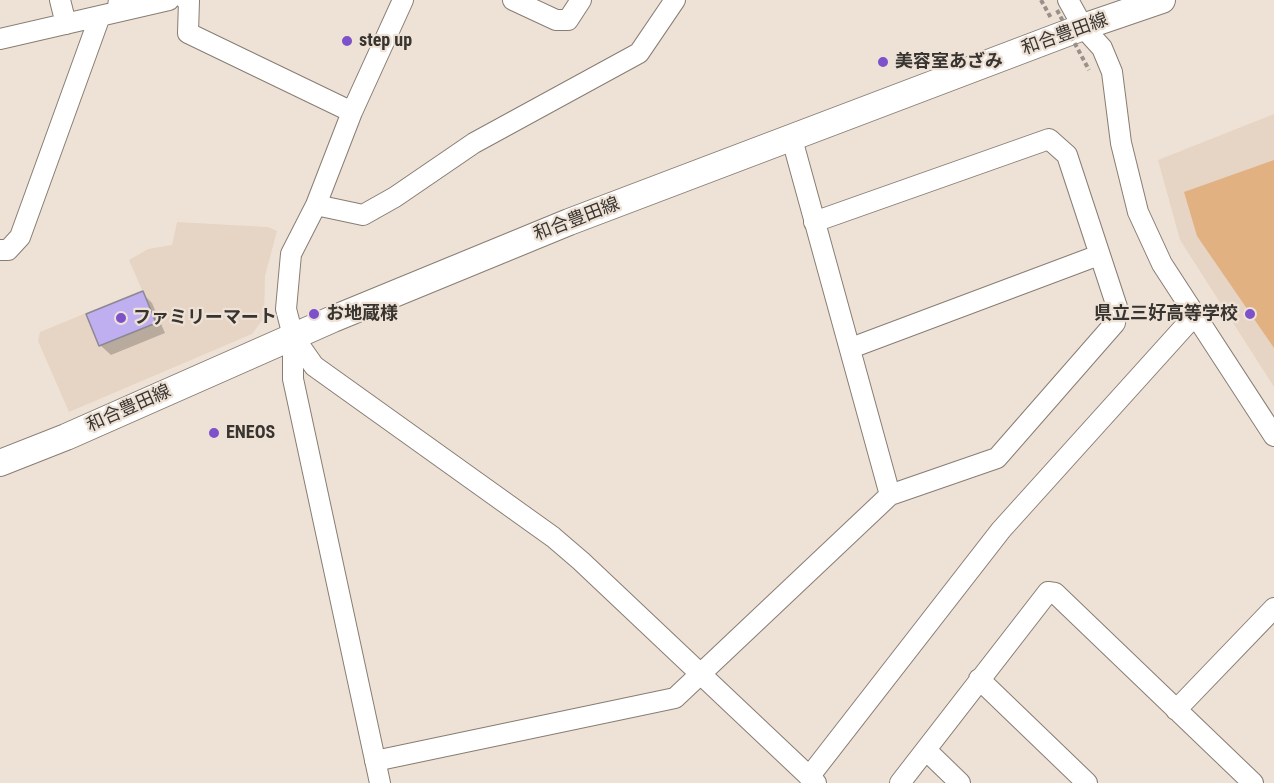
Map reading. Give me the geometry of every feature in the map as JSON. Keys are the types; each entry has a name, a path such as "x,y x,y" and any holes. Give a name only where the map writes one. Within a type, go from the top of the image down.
{"main road":[{"name":"和合豊田線","path":"0,463 77,432 293,336 569,222 1083,27 1162,0"}],"street":[{"path":"60,0 66,24"},
{"path":"0,39 66,24 112,9 169,0"},
{"path":"186,0 189,1 188,33 352,112"},
{"path":"380,783 293,380 293,336 286,309 291,254 316,205 352,112 403,0"},
{"path":"513,0 556,20 568,20 581,0"},
{"path":"316,205 363,215 395,197 474,143 639,53 675,0"},
{"path":"1063,5 1102,48 1112,72 1121,143 1138,212 1162,264 1274,436"},
{"path":"0,250 8,250 20,237 112,9"},
{"path":"792,139 890,495"},
{"path":"375,761 675,698 701,676 890,495 997,458 1115,323 1117,308 1067,155 1049,140 814,222"},
{"path":"851,348 1099,255"},
{"path":"293,336 314,366 560,543 604,581 812,780 1001,530 1195,315"},
{"path":"900,783 1048,592 1056,593 1253,783"},
{"path":"1176,710 1274,608"},
{"path":"979,679 1087,783"},
{"path":"927,751 960,783"}],"path":[{"path":"1041,0 1055,26"},
{"path":"1063,5 1089,70"}],"shaded area":[{"name":"県立三好高等学校","path":"1274,114 1274,387 1180,240 1158,160"},
{"path":"1274,160 1274,348 1197,236 1184,192"},
{"path":"177,222 268,227 277,231 265,276 264,318 252,334 69,412 38,341 40,332 142,290 129,260 148,249 172,245"}],"building":[{"name":"ファミリーマート","path":"143,291 156,323 99,346 86,314"}],"place":[{"name":"step up","path":"347,41"},
{"name":"美容室あざみ","path":"883,62"},
{"name":"お地蔵様","path":"314,314"},
{"name":"県立三好高等学校","path":"1250,314"},
{"name":"ファミリーマート","path":"121,318"},
{"name":"ENEOS","path":"214,433"}]}
